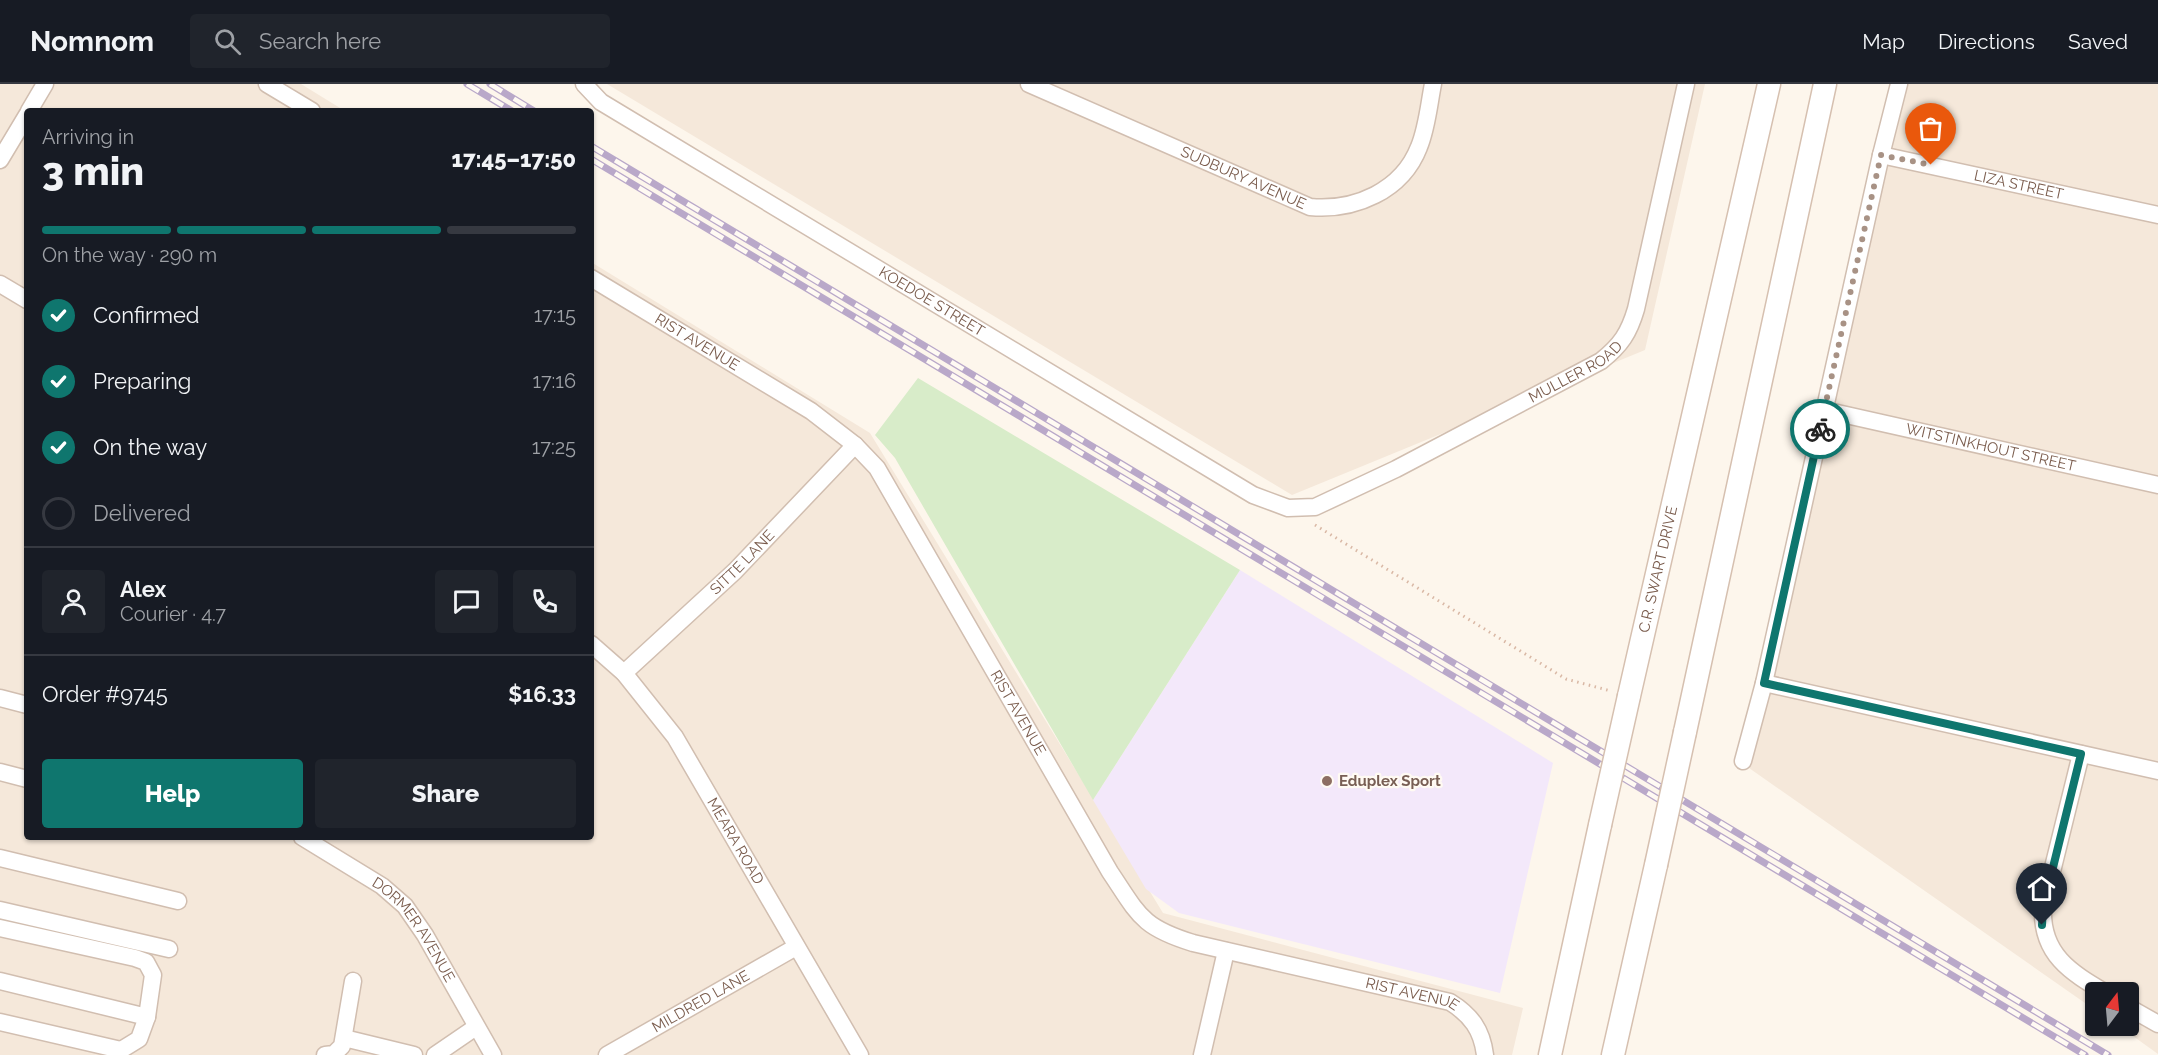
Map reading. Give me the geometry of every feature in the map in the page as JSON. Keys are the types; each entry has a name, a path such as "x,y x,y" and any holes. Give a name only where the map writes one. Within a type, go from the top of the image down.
{"main road":[{"name":"C.R. SWART DRIVE","path":"1550,1055 1629,696 1769,84"},
{"path":"1613,1055 1825,84"}],"street":[{"path":"31,108 45,84"},
{"path":"267,84 307,108"},
{"name":"KOEDOE STREET","path":"584,84 601,102 1253,495 1288,508"},
{"name":"SUDBURY AVENUE","path":"1029,84 1310,207 1324,208 1344,208 1367,199 1385,189 1408,168 1419,147 1434,84"},
{"name":"MULLER ROAD","path":"1288,508 1315,507 1365,484 1591,366 1619,347 1629,331 1636,309 1686,84"},
{"path":"1743,761 1764,683 1881,155 1899,84"},
{"path":"0,160 24,120"},
{"name":"LIZA STREET","path":"1881,155 2158,215"},
{"name":"RIST AVENUE","path":"594,280 811,411 855,445 877,468 1110,872 1143,920 1164,934 1226,951 1450,1002 1464,1011 1477,1024 1485,1055"},
{"path":"0,284 24,298"},
{"name":"WITSTINKHOUT STREET","path":"1824,410 2158,485"},
{"name":"SITTE LANE","path":"624,673 735,571 855,445"},
{"name":"MEARA ROAD","path":"594,647 624,673 675,737 860,1055"},
{"path":"1764,683 2158,771"},
{"path":"0,698 24,704"},
{"path":"2081,754 2043,908 2042,925 2045,937 2070,971 2088,982"},
{"path":"0,772 24,778"},
{"name":"DORMER AVENUE","path":"307,840 382,886 405,906 425,935 493,1055"},
{"path":"0,858 178,901"},
{"path":"0,910 169,949"},
{"path":"0,928 124,955 146,962 153,975 147,1017 139,1039 122,1053 0,1022"},
{"name":"MILDRED LANE","path":"607,1055 796,947"},
{"path":"1202,1055 1226,951"},
{"path":"0,981 147,1017"},
{"path":"325,1055 338,1051 344,1038 353,981"},
{"path":"2139,1013 2158,1024"},
{"path":"435,1055 477,1027"},
{"path":"344,1038 414,1055"}],"path":[{"path":"1288,508 1566,679 1629,696"}],"shaded area":[{"path":"0,84 301,84 340,108 24,108 24,840 594,840 594,264 870,433 1163,913 1523,1008 1512,1055 0,1055"},
{"path":"607,84 1705,84 1645,350 1292,495"},
{"path":"1893,84 2158,84 2158,1054 2133,1036 2139,1036 2139,982 2085,982 2085,1003 1749,768"},
{"name":"Eduplex Sport","path":"1240,570 1553,763 1500,993 1179,913 1146,889 1093,800"}],"green space":[{"path":"918,378 1240,570 1093,800 895,458 875,435"}],"railway":[{"path":"467,84 507,108"},
{"path":"490,84 529,108"},
{"path":"594,148 2108,1055"},
{"path":"594,161 2085,1055"}],"way so far":[{"path":"1820,429 1881,155 1931,165"}],"place":[{"name":"Eduplex Sport","path":"1327,781"}],"route":[{"path":"1820,429 1764,683 2081,754 2043,908 2042,925"}]}
